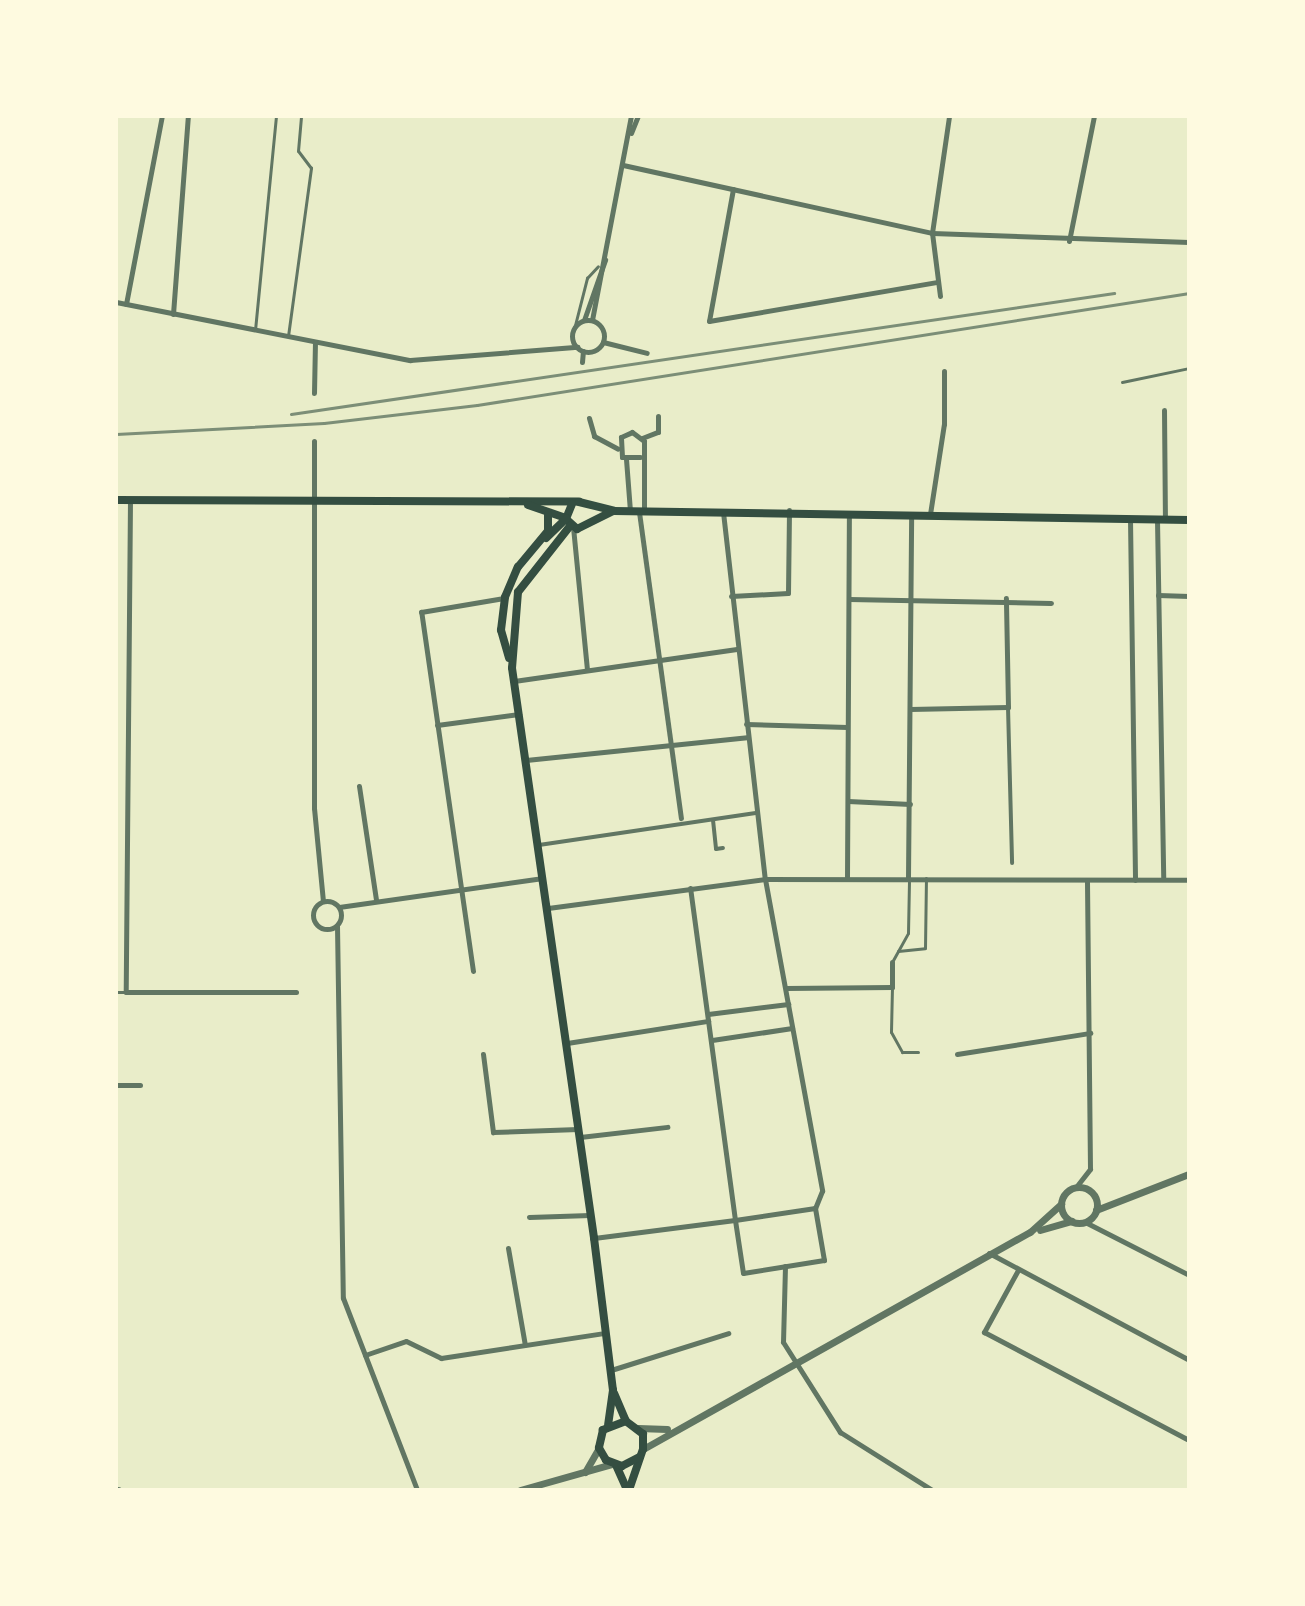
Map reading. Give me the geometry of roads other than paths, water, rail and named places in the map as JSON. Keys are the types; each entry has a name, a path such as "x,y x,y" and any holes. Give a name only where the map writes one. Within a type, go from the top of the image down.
{"main road":[{"path":"116,500 314,504 573,503 614,511 789,510 1189,520"},
{"path":"512,668 518,592 569,522 573,503"},
{"path":"527,504 548,515 587,525 614,511"},
{"path":"585,504 592,514 587,525"},
{"path":"548,515 541,540 505,597 501,630 512,668 544,878 613,1390 626,1421 638,1428 642,1453 628,1490"},
{"path":"541,540 569,522"},
{"path":"613,1390 608,1425 599,1448 614,1464 628,1490"},
{"path":"608,1425 626,1421"},
{"path":"614,1464 642,1453"}],"street":[{"path":"126,304 162,116"},
{"path":"173,314 188,116"},
{"path":"603,342 592,320 631,116"},
{"path":"627,141 638,116"},
{"path":"940,296 932,233 949,116"},
{"path":"1069,241 1094,116"},
{"path":"623,165 932,233 1069,241 1189,242"},
{"path":"733,189 709,321 938,282"},
{"path":"584,321 598,266 606,259"},
{"path":"116,302 315,342 441,362 555,347 580,349 603,342 647,353"},
{"path":"582,362 580,349 572,338 574,329 584,321 592,320"},
{"path":"555,347 572,338"},
{"path":"314,393 315,342"},
{"path":"930,514 944,424 944,371"},
{"path":"1163,879 1158,595 1164,410"},
{"path":"618,449 624,434 642,438 658,432 658,416"},
{"path":"589,418 594,436 618,449 626,459 638,511 682,821"},
{"path":"638,511 642,438"},
{"path":"314,441 314,808 323,901 314,922 337,926"},
{"path":"626,459 640,457"},
{"path":"130,500 126,992 296,992"},
{"path":"690,888 743,1273 824,1260 815,1208 822,1191 765,879 756,813 723,510"},
{"path":"731,596 788,593 789,510"},
{"path":"847,878 849,512"},
{"path":"908,878 911,513"},
{"path":"1130,519 1135,880"},
{"path":"569,522 587,669"},
{"path":"1158,595 1189,596"},
{"path":"473,971 421,612 505,597"},
{"path":"849,599 1006,598 1051,603"},
{"path":"1006,598 1012,863"},
{"path":"514,681 737,649"},
{"path":"910,709 1008,707"},
{"path":"437,725 519,714"},
{"path":"746,724 847,727"},
{"path":"526,760 747,737"},
{"path":"359,786 376,900"},
{"path":"848,801 910,804"},
{"path":"539,845 682,821 756,813"},
{"path":"713,820 716,849 723,848"},
{"path":"323,901 339,907 462,887 544,878"},
{"path":"548,908 765,879 1189,880"},
{"path":"1030,1232 1061,1204 1090,1169 1087,880"},
{"path":"339,907 343,1298 417,1490"},
{"path":"786,988 892,987 892,962"},
{"path":"567,1043 788,1004"},
{"path":"712,1040 792,1028"},
{"path":"957,1054 1090,1033"},
{"path":"483,1054 493,1132 579,1133 667,1127"},
{"path":"116,1085 140,1085"},
{"path":"1085,1222 1115,1197 1185,1176 1189,1185"},
{"path":"1076,1187 1115,1197"},
{"path":"1093,1193 1096,1210"},
{"path":"1061,1204 1072,1221"},
{"path":"594,1238 815,1208"},
{"path":"529,1217 591,1215"},
{"path":"642,1453 673,1428 797,1363 988,1252 1030,1232 1072,1221 1085,1222 1189,1275"},
{"path":"508,1248 525,1345"},
{"path":"988,1252 1189,1360"},
{"path":"785,1266 779,1326 797,1363 848,1442 932,1490"},
{"path":"1018,1270 984,1332 1189,1440"},
{"path":"365,1355 406,1341 441,1358 605,1333"},
{"path":"610,1371 728,1333"},
{"path":"638,1428 673,1428"},
{"path":"584,1474 599,1448"},
{"path":"520,1490 614,1464"}],"lane":[{"path":"255,330 276,116"},
{"path":"288,336 311,168 298,151 301,116"},
{"path":"574,329 598,266"},
{"path":"1122,382 1189,368"},
{"path":"892,962 908,933 908,878"},
{"path":"898,951 925,948 926,878"},
{"path":"892,987 891,1032 902,1052 918,1052"},
{"path":"116,992 126,992"}],"railway":[{"path":"291,414 1114,293"},
{"path":"116,434 324,423 477,405 1189,293"}]}
